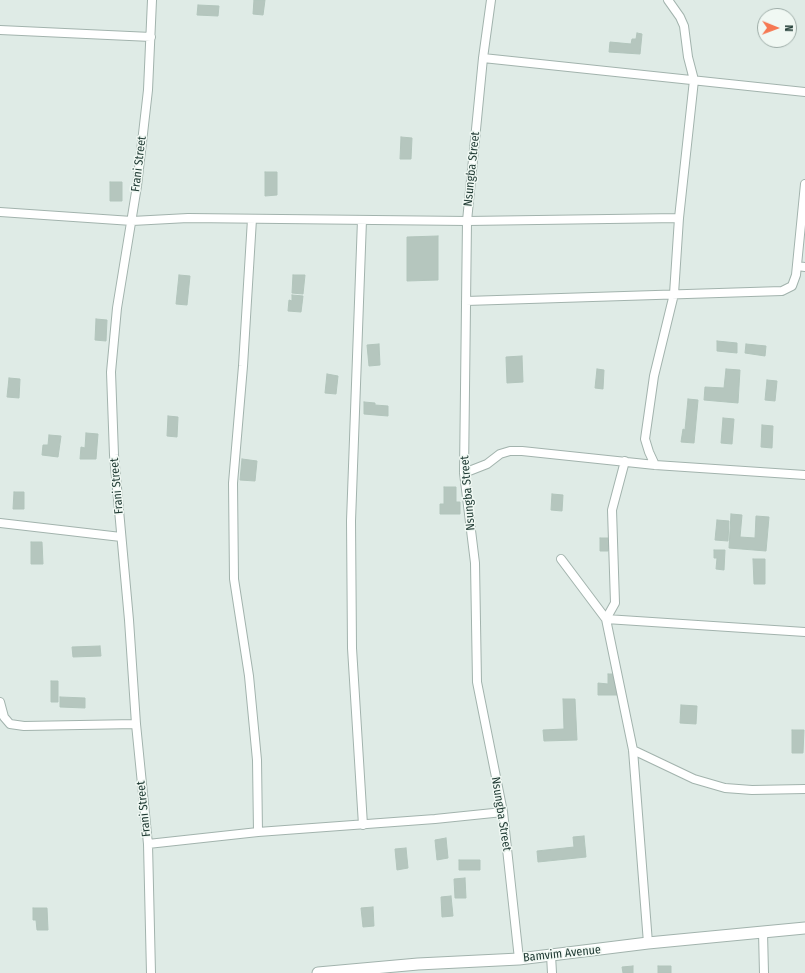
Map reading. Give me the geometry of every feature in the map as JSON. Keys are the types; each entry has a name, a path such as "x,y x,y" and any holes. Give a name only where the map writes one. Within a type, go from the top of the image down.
{"street":[{"name":"Frani Street","path":"151,973 148,844 136,724 114,455 111,372 117,308 132,221 148,90 152,0"},
{"name":"Nsungba Street","path":"491,0 483,58 467,221 464,473 475,562 477,682 503,812 519,959"},
{"path":"655,465 649,452 646,439 654,376 674,294 679,218 694,80 688,57 684,26 680,17 668,0"},
{"path":"0,30 151,37"},
{"path":"483,58 805,92"},
{"path":"466,301 782,291 792,286 801,267 805,184"},
{"path":"0,212 132,221 188,218 467,221 679,218"},
{"path":"252,219 243,366 233,482 234,572 249,676 257,760 258,832"},
{"path":"362,220 351,521 352,648 364,825"},
{"path":"464,473 486,464 500,454 510,451 655,465 805,475"},
{"path":"606,619 615,603 612,510 625,461"},
{"path":"0,523 121,537"},
{"path":"561,560 606,619 633,750 648,943"},
{"path":"606,619 805,632"},
{"path":"0,702 4,717 10,724 24,726 136,724"},
{"path":"633,750 653,761 694,779 725,788 805,789"},
{"path":"148,844 258,832 364,825 503,812"},
{"name":"Bamvim Avenue","path":"318,973 388,970 519,959 648,943 805,928"},
{"path":"763,932 764,973"},
{"path":"551,955 552,973"}],"building":[{"path":"254,0 265,0 263,15 253,14"},
{"path":"198,5 219,6 218,16 197,15"},
{"path":"637,33 642,34 640,54 609,52 610,42 631,44 632,39 636,39"},
{"path":"401,137 412,138 411,159 400,159"},
{"path":"265,172 277,172 277,195 265,196"},
{"path":"110,182 122,182 122,201 110,201"},
{"path":"438,236 438,280 407,281 407,237"},
{"path":"179,275 190,276 187,305 176,304"},
{"path":"293,275 305,275 303,294 292,293"},
{"path":"292,295 303,296 301,312 288,311 289,300 292,301"},
{"path":"96,319 107,320 106,341 95,340"},
{"path":"717,341 737,343 737,353 717,351"},
{"path":"379,344 380,365 369,366 367,345"},
{"path":"746,344 766,346 765,356 745,353"},
{"path":"522,356 523,382 507,383 506,357"},
{"path":"597,369 604,370 603,389 595,388"},
{"path":"726,369 740,370 738,403 704,400 705,387 724,388"},
{"path":"327,374 338,376 336,394 325,393"},
{"path":"9,378 20,379 19,398 7,397"},
{"path":"767,380 777,381 775,401 765,400"},
{"path":"688,399 698,400 694,443 681,442 683,429 685,430"},
{"path":"364,402 388,406 388,416 364,414"},
{"path":"168,416 178,417 177,437 167,436"},
{"path":"723,418 734,419 732,444 721,443"},
{"path":"762,425 773,426 772,448 761,447"},
{"path":"86,433 98,434 96,459 80,459 81,447 85,448"},
{"path":"49,435 61,436 58,457 42,455 43,445 48,445"},
{"path":"242,459 257,461 255,481 240,480"},
{"path":"444,487 456,487 456,502 460,502 460,514 440,514 440,504 444,504"},
{"path":"14,492 24,492 24,509 13,509"},
{"path":"552,494 563,495 562,511 551,510"},
{"path":"731,514 742,515 740,537 755,538 756,516 769,517 766,551 729,548"},
{"path":"717,520 729,521 728,541 715,540"},
{"path":"600,538 609,538 608,551 600,551"},
{"path":"31,542 42,542 43,564 31,564"},
{"path":"714,550 725,550 724,570 716,569 717,558 714,558"},
{"path":"753,559 765,559 765,584 754,584"},
{"path":"100,646 101,656 73,657 72,647"},
{"path":"608,674 617,674 617,695 598,695 598,683 608,684"},
{"path":"51,681 58,681 58,702 51,702"},
{"path":"60,697 85,698 85,708 60,707"},
{"path":"563,699 575,699 577,740 544,741 543,730 564,729"},
{"path":"681,705 697,706 696,724 680,723"},
{"path":"792,730 804,730 803,753 792,753"},
{"path":"584,836 586,857 538,862 537,851 574,847 573,837"},
{"path":"446,838 448,858 437,860 435,840"},
{"path":"406,848 408,868 397,870 395,849"},
{"path":"459,860 480,860 480,870 459,870"},
{"path":"465,878 466,898 455,898 454,879"},
{"path":"451,896 453,916 442,917 441,897"},
{"path":"373,907 374,926 363,927 361,908"},
{"path":"33,908 47,908 48,930 37,930 36,920 33,920"},
{"path":"633,966 633,973 623,973 622,967"},
{"path":"658,966 671,966 671,973 658,973"}]}
